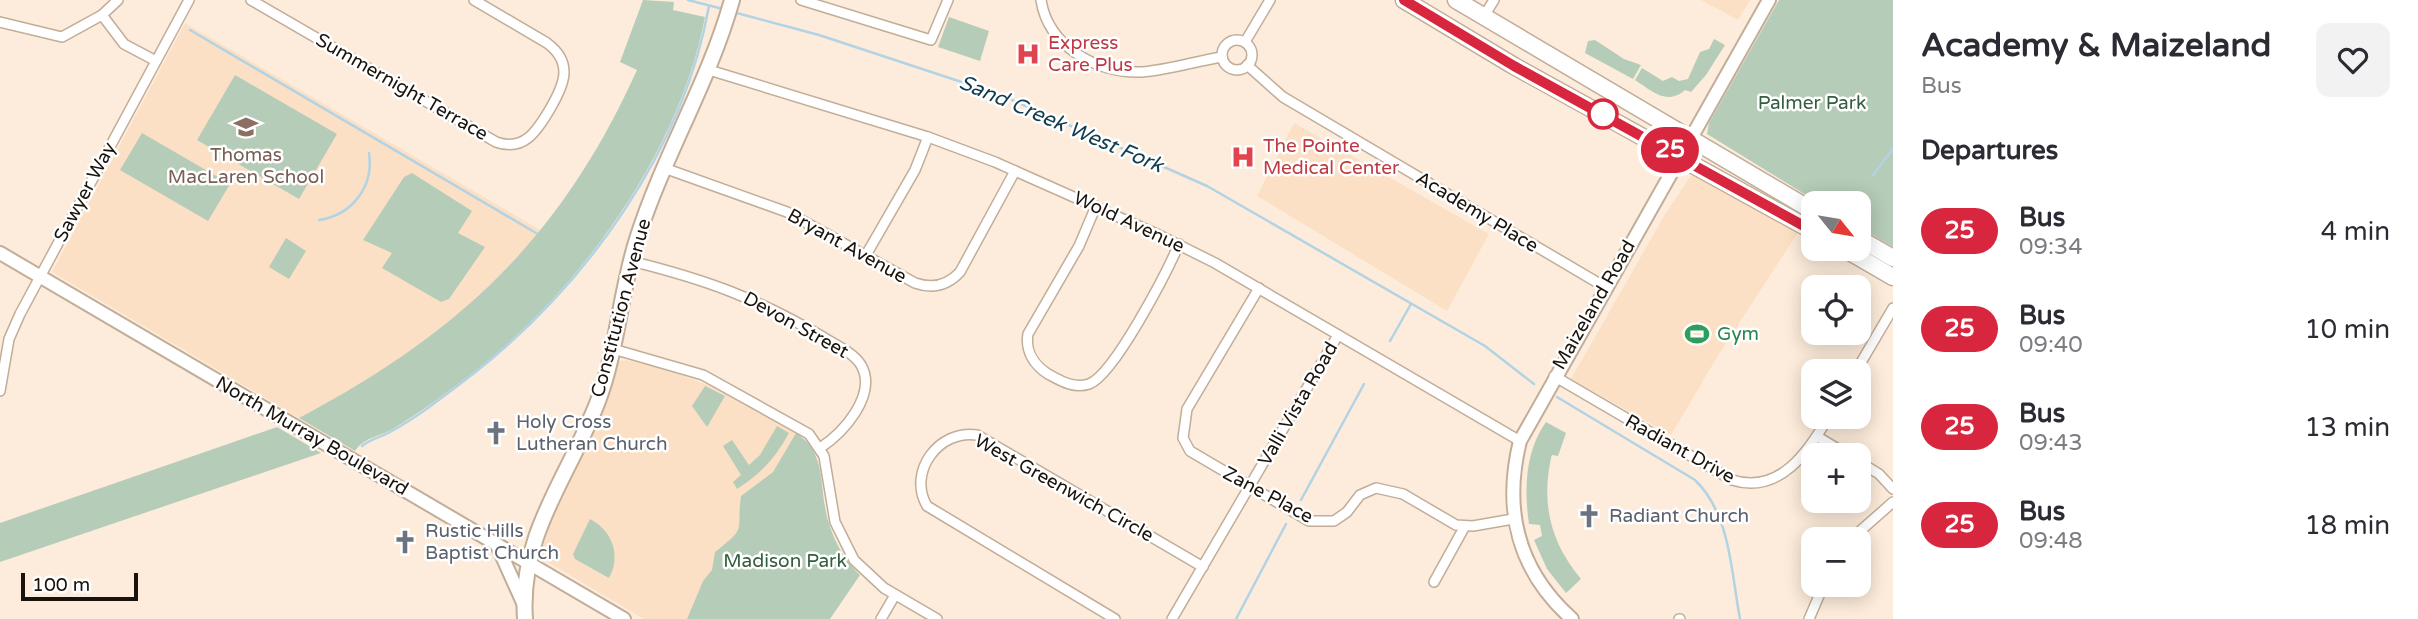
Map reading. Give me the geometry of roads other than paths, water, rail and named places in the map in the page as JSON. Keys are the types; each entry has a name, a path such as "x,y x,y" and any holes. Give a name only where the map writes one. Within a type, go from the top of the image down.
{"highway":[{"path":"1404,0 1514,66 1801,224"},
{"path":"1457,0 1801,204"},
{"path":"1871,251 1890,269"},
{"path":"1871,261 1890,269"}],"main road":[{"name":"Constitution Avenue","path":"525,612 528,563 542,516 592,414 613,349 631,261 664,168 709,70 732,0"},
{"name":"Maizeland Road","path":"1572,619 1553,601 1534,576 1520,547 1513,519 1512,485 1520,441 1554,376 1769,0"},
{"name":"North Murray Boulevard","path":"0,254 624,619"},
{"path":"496,545 525,612"}],"street":[{"path":"0,22 62,37 102,15 118,0"},
{"name":"Sawyer Way","path":"0,391 9,339 189,0"},
{"name":"Summernight Terrace","path":"251,0 496,142 519,144 536,132 563,87 564,65 557,51 547,43 474,0"},
{"path":"801,0 931,40 948,0"},
{"path":"1041,0 1044,19 1056,37 1080,56 1114,70 1142,72 1222,57"},
{"path":"1245,42 1270,0"},
{"path":"1484,16 1494,0"},
{"path":"102,15 124,44 156,61"},
{"path":"1222,57 1224,47 1230,42 1245,42"},
{"path":"1222,57 1233,69 1247,65 1251,51 1245,42"},
{"name":"Academy Place","path":"1247,65 1283,97 1605,287"},
{"name":"Wold Avenue","path":"709,70 928,137 1096,206 1179,244 1259,288 1520,441"},
{"path":"866,255 915,170 928,137"},
{"name":"Bryant Avenue","path":"664,168 787,212 924,286 948,282 960,272 1015,171"},
{"path":"1096,206 1079,246 1028,334 1027,348 1035,363 1063,383 1073,386 1091,383 1108,370 1167,271 1179,244"},
{"name":"Devon Street","path":"631,261 699,278 756,300 856,358 865,378 863,396 845,428 820,448"},
{"name":"Zane Place","path":"1259,288 1187,409 1182,428 1186,445 1196,456 1305,520 1318,523 1341,517 1367,491 1386,488 1403,494 1448,521 1465,526"},
{"path":"1863,359 1893,308"},
{"name":"Valli Vista Road","path":"1172,619 1338,335"},
{"path":"613,349 689,370 732,388 802,429 820,448 827,464 832,510 841,537 862,570 937,619"},
{"name":"Radiant Drive","path":"1554,376 1738,482 1761,482 1789,469 1802,459 1822,429"},
{"name":"West Greenwich Circle","path":"1115,619 933,512 920,491 922,475 929,458 940,444 951,436 977,435 1203,567"},
{"path":"1818,437 1828,443"},
{"path":"1871,469 1893,489"},
{"path":"1865,527 1893,502"},
{"path":"1434,582 1465,526 1513,519"},
{"path":"881,619 895,594"},
{"path":"1809,619 1818,597"}],"waterway":[{"name":"Sand Creek West Fork","path":"688,0 723,9"},
{"path":"362,446 412,419 473,374 515,338 591,256 624,211 653,162 677,112 696,60 709,6"},
{"name":"Sand Creek West Fork","path":"733,12 819,35 1001,95 1207,186 1485,346 1534,384"},
{"path":"190,30 536,233"},
{"path":"1873,175 1893,149"},
{"path":"319,220 341,212 351,206 358,197 368,177 369,153"},
{"name":"Sand Creek West Fork","path":"1390,341 1411,304"},
{"name":"Sand Creek West Fork","path":"1301,500 1364,384"},
{"name":"Sand Creek West Fork","path":"1557,397 1695,480 1707,494 1716,510 1728,545 1740,619"},
{"path":"1236,619 1286,524"}],"place":[{"name":"Express Care Plus","path":"1028,54"},
{"name":"Thomas MacLaren School","path":"246,127"},
{"name":"The Pointe Medical Center","path":"1243,157"},
{"name":"Gym","path":"1697,334"},
{"name":"Holy Cross Lutheran Church","path":"496,433"},
{"name":"Radiant Church","path":"1589,516"},
{"name":"Rustic Hills Baptist Church","path":"405,542"}],"park label":[{"name":"Palmer Park","path":"1812,103"},
{"name":"Madison Park","path":"785,561"}]}
